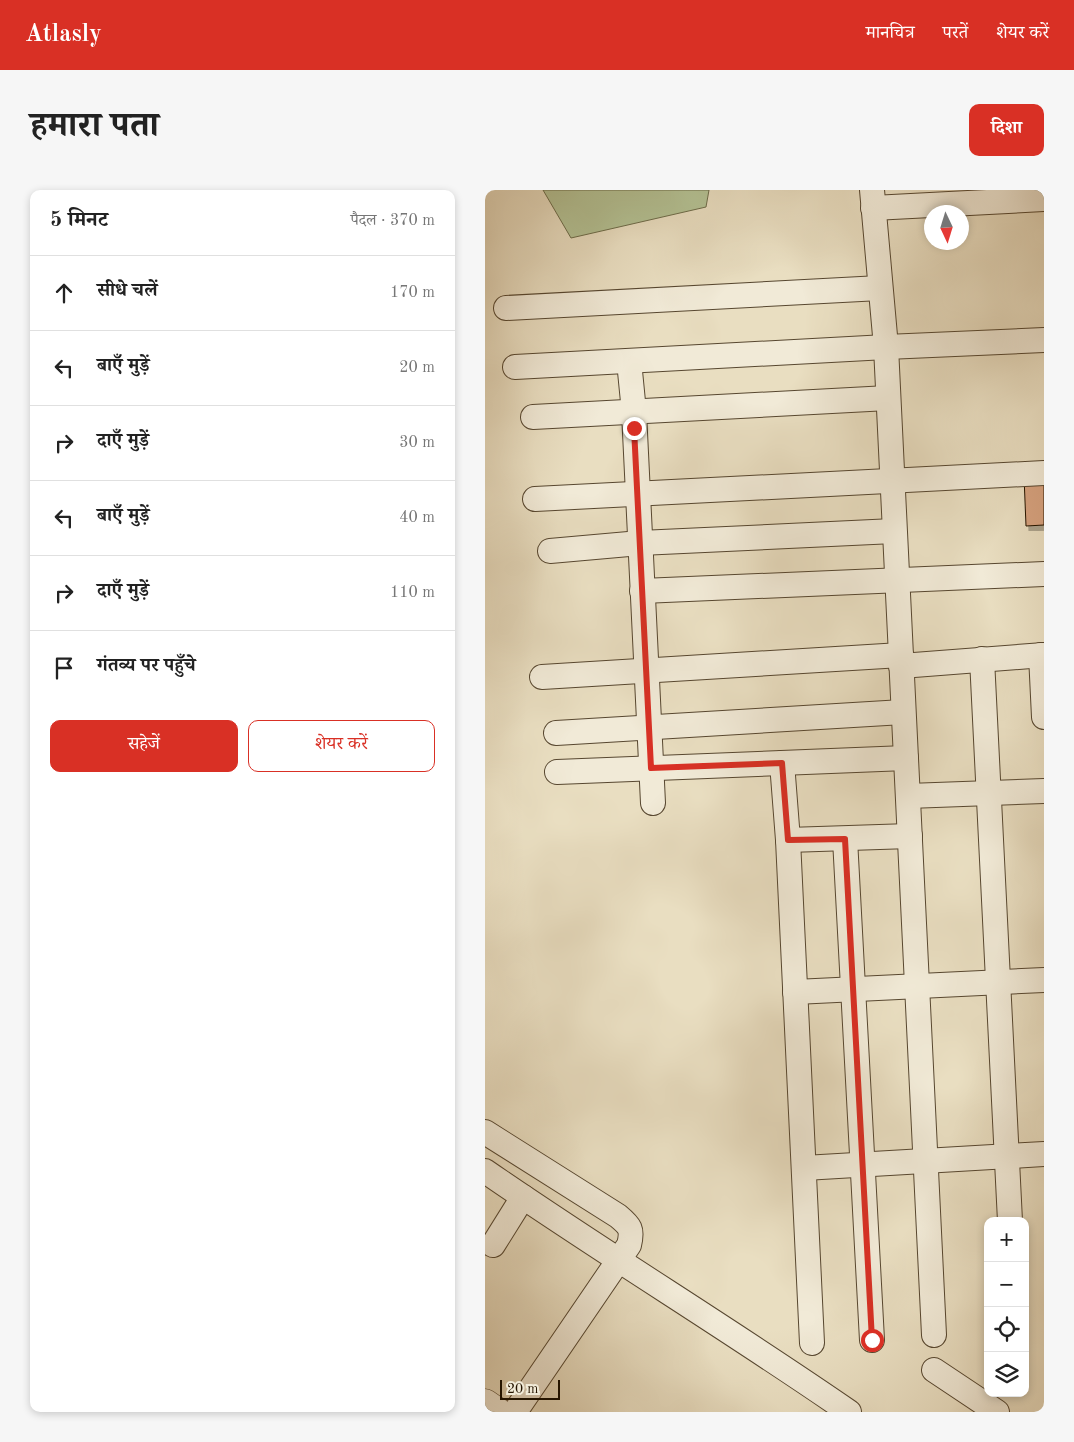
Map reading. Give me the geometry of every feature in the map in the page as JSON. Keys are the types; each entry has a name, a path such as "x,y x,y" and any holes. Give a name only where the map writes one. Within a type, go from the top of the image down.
{"street":[{"path":"934,1335 886,347 872,199 1044,198"},
{"path":"506,308 880,288"},
{"path":"515,367 1044,340"},
{"path":"629,361 653,803"},
{"path":"533,416 888,398"},
{"path":"535,499 1044,473"},
{"path":"550,551 640,544 894,531"},
{"path":"642,591 1044,574"},
{"path":"542,677 646,670 982,659 1043,655 1044,717"},
{"path":"982,659 1010,1217"},
{"path":"555,733 903,712"},
{"path":"557,772 905,758"},
{"path":"782,763 788,840 812,1343"},
{"path":"908,796 1044,791"},
{"path":"788,840 909,836"},
{"path":"845,839 872,1340"},
{"path":"795,992 1044,980"},
{"path":"485,1132 618,1216 628,1224 632,1234 629,1244 515,1412"},
{"path":"804,1168 1044,1154"},
{"path":"485,1171 617,1260 781,1365 849,1412"},
{"path":"493,1245 523,1197"},
{"path":"934,1370 997,1412"},
{"path":"485,1403 498,1412"}],"green space":[{"path":"543,190 709,190 706,207 571,238"}],"building":[{"path":"1024,476 1044,476 1044,525 1026,526"}],"route":[{"path":"634,428 651,768 782,763 788,840 845,839 872,1340"}]}
